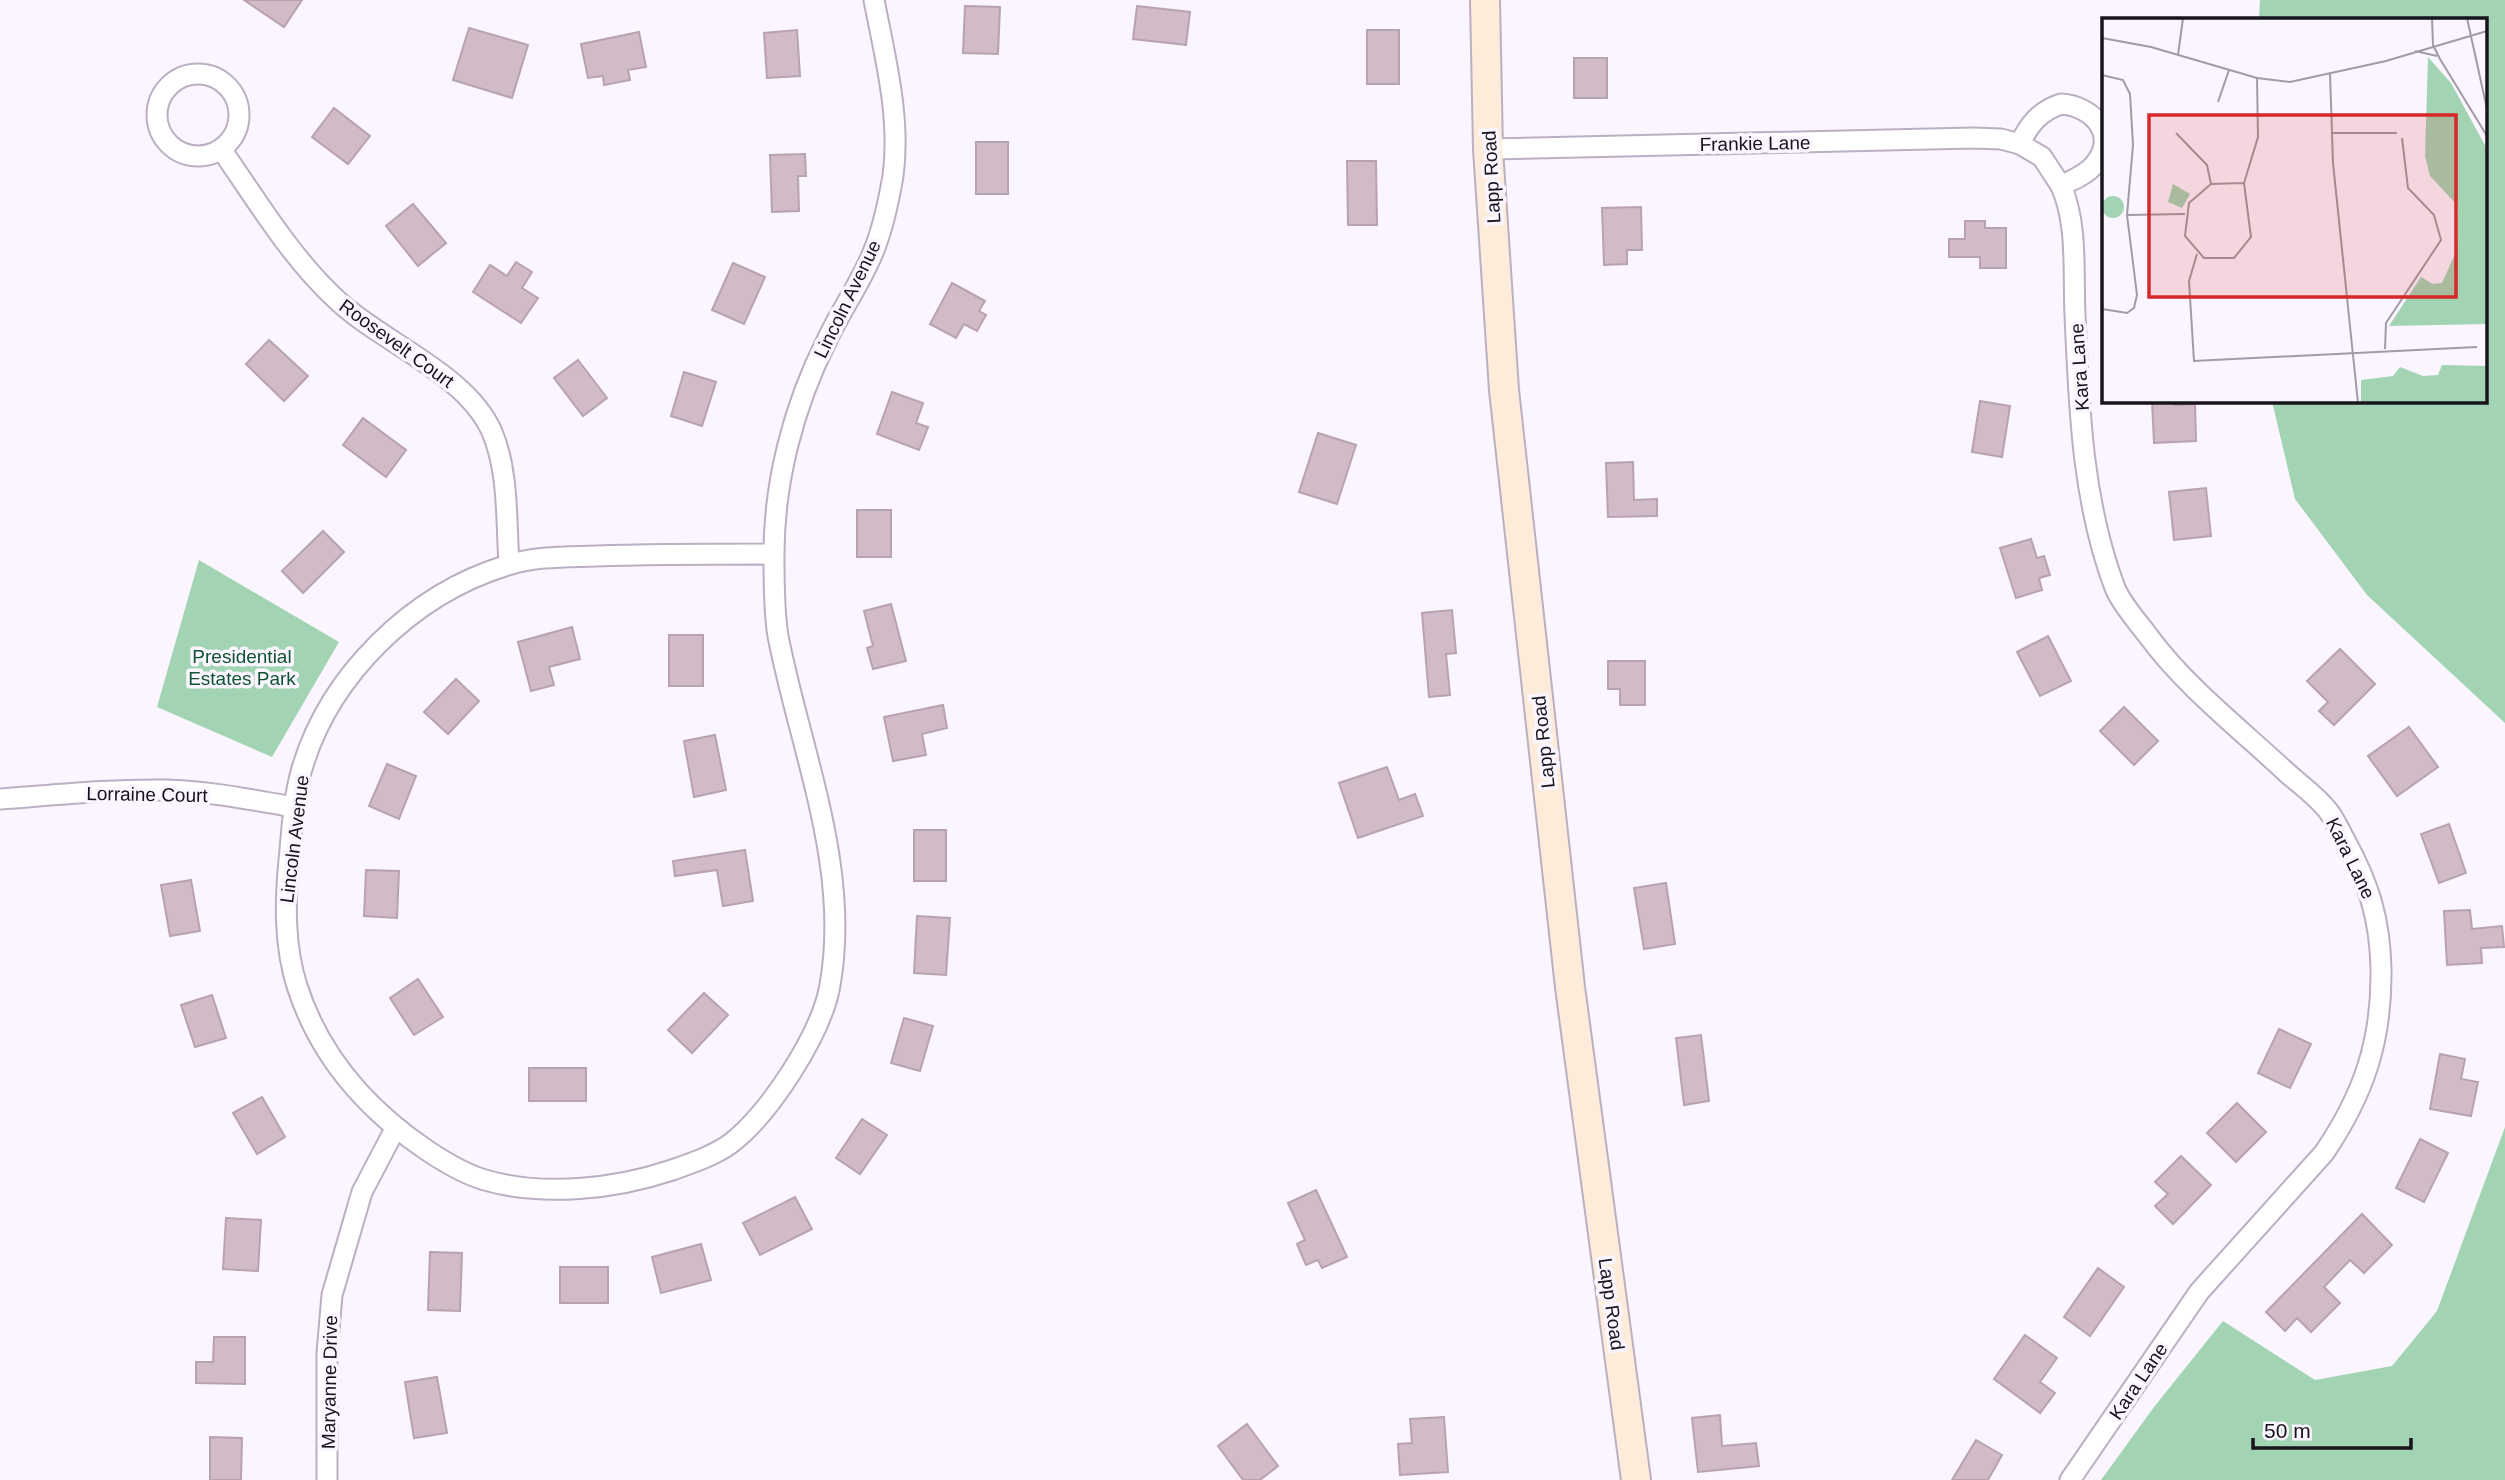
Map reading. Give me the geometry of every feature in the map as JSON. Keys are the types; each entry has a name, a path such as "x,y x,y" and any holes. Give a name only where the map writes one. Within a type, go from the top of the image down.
{"street":[{"name":"Lincoln Avenue","path":"774,554 563,557 509,564 453,587 408,617 377,644 346,679 325,716 302,768 294,807 285,901 288,944 297,985 320,1039 343,1076 395,1129 451,1167 483,1180 521,1187 580,1189 639,1181 696,1161 729,1144 756,1120 804,1050 830,990 837,924 827,842 777,630 774,554 778,497 790,436 825,342 874,250 892,179 895,144 892,103 874,0"},
{"name":"Lapp Road","path":"1485,0 1488,149 1504,390 1568,973 1636,1480"},
{"path":"199,74 215,78 229,88 237,103 239,120 233,136 221,149 205,156 188,155 173,148 161,135 156,118 158,101 167,86 181,77 199,74"},
{"path":"2020,144 2038,116 2061,104 2075,105 2087,110 2097,119 2102,129"},
{"name":"Frankie Lane","path":"1488,149 1973,138 2001,139 2020,144"},
{"name":"Kara Lane","path":"2020,144 2042,157 2061,186 2070,211 2087,489 2116,592 2166,660 2329,811 2356,860 2374,904 2381,950 2382,995 2375,1046 2361,1088 2339,1130 2324,1153 2199,1292 2070,1480"},
{"name":"Roosevelt Court","path":"221,149 296,257 340,303 460,389 478,408 492,432 501,466 509,564"},
{"path":"2061,186 2093,168 2102,153"},
{"name":"Lorraine Court","path":"0,799 112,790 169,790 294,807"},
{"name":"Maryanne Drive","path":"327,1480 327,1353 332,1295 362,1192 395,1129"}],"green space":[{"path":"2260,0 2505,0 2505,723 2367,595 2295,499 2272,402 2488,402 2488,18 2259,18"},
{"name":"Presidential Estates Park","path":"199,560 339,642 272,757 157,707"},
{"path":"2505,1127 2505,1480 2101,1480 2154,1407 2223,1321 2315,1380 2392,1366 2437,1311"}],"building":[{"path":"244,0 302,0 284,27"},
{"path":"965,6 1000,7 998,54 963,53"},
{"path":"1137,6 1190,12 1186,45 1133,39"},
{"path":"469,28 528,45 512,98 453,80"},
{"path":"797,30 800,76 767,78 764,33"},
{"path":"1367,30 1399,30 1399,84 1367,84"},
{"path":"639,32 646,67 628,70 630,80 604,85 603,76 588,78 581,44"},
{"path":"1574,58 1607,58 1607,98 1574,98"},
{"path":"334,108 370,136 348,164 312,137"},
{"path":"976,142 1008,142 1008,194 976,194"},
{"path":"805,154 806,176 798,176 799,211 772,212 770,155"},
{"path":"1347,161 1376,161 1377,225 1348,225"},
{"path":"413,204 446,243 418,266 386,226"},
{"path":"1641,207 1642,250 1627,250 1627,264 1604,265 1602,208"},
{"path":"1965,221 1985,221 1985,228 2006,228 2006,268 1980,268 1980,257 1949,257 1949,239 1965,239"},
{"path":"516,262 532,272 522,288 538,298 521,323 473,292 490,265 507,276"},
{"path":"733,263 765,277 744,324 712,310"},
{"path":"952,283 985,301 979,311 986,315 977,331 964,324 956,338 930,324"},
{"path":"269,340 308,376 284,401 246,364"},
{"path":"578,360 607,398 583,416 554,378"},
{"path":"684,372 716,382 702,426 671,416"},
{"path":"892,392 923,403 916,423 928,427 919,450 877,434"},
{"path":"1980,401 2010,406 2002,457 1972,452"},
{"path":"2152,402 2195,404 2196,441 2154,443"},
{"path":"363,418 406,450 386,477 343,445"},
{"path":"1318,433 1356,445 1337,504 1299,492"},
{"path":"1633,462 1634,500 1657,499 1657,516 1608,517 1606,463"},
{"path":"2206,488 2211,536 2174,540 2169,492"},
{"path":"857,510 891,510 891,557 857,557"},
{"path":"323,531 344,552 303,593 282,571"},
{"path":"2031,539 2037,558 2044,556 2050,575 2039,578 2042,590 2016,598 2000,548"},
{"path":"891,604 906,661 873,669 867,648 873,646 864,611"},
{"path":"1452,610 1456,653 1446,654 1450,695 1429,697 1422,613"},
{"path":"572,627 580,659 549,667 554,685 531,691 518,642"},
{"path":"669,635 703,635 703,686 669,686"},
{"path":"2048,636 2071,681 2040,696 2017,652"},
{"path":"2340,649 2375,684 2334,725 2319,711 2328,702 2307,681"},
{"path":"1608,661 1645,661 1645,705 1620,705 1620,689 1608,689"},
{"path":"456,679 479,701 448,734 424,712"},
{"path":"943,705 947,728 922,734 926,755 893,761 884,717"},
{"path":"2124,707 2158,741 2134,765 2100,731"},
{"path":"2409,727 2438,767 2397,796 2368,756"},
{"path":"715,735 726,790 694,797 684,741"},
{"path":"387,764 416,776 399,819 369,806"},
{"path":"1387,767 1399,800 1415,794 1423,816 1358,838 1339,783"},
{"path":"2449,824 2466,873 2439,883 2421,834"},
{"path":"914,830 946,830 946,881 914,881"},
{"path":"745,850 753,901 723,906 717,870 675,876 673,861"},
{"path":"366,870 399,871 397,918 364,916"},
{"path":"191,880 200,931 170,936 161,885"},
{"path":"1666,883 1675,944 1644,949 1634,888"},
{"path":"2470,910 2472,929 2502,926 2504,947 2481,948 2482,963 2447,965 2444,911"},
{"path":"917,916 950,918 946,975 914,973"},
{"path":"418,979 443,1017 414,1035 390,998"},
{"path":"704,993 728,1015 692,1053 668,1030"},
{"path":"212,995 226,1038 195,1047 181,1005"},
{"path":"904,1018 933,1026 920,1071 891,1063"},
{"path":"2279,1029 2311,1044 2290,1088 2258,1073"},
{"path":"1701,1035 1709,1101 1684,1105 1676,1038"},
{"path":"2440,1054 2465,1059 2461,1079 2478,1082 2471,1116 2430,1109"},
{"path":"529,1068 586,1068 586,1101 529,1101"},
{"path":"262,1097 285,1137 257,1154 233,1113"},
{"path":"2237,1103 2266,1132 2236,1162 2207,1133"},
{"path":"862,1119 887,1135 860,1174 836,1158"},
{"path":"2420,1139 2448,1153 2424,1202 2396,1188"},
{"path":"2181,1156 2211,1185 2173,1224 2155,1206 2168,1194 2155,1182"},
{"path":"1316,1190 1347,1257 1322,1268 1318,1260 1306,1265 1297,1244 1305,1240 1288,1203"},
{"path":"795,1197 812,1229 760,1255 743,1223"},
{"path":"2362,1214 2392,1245 2364,1273 2350,1260 2324,1287 2340,1303 2311,1332 2297,1318 2285,1331 2266,1312"},
{"path":"226,1218 261,1220 258,1271 223,1269"},
{"path":"701,1244 711,1280 661,1293 652,1257"},
{"path":"430,1252 462,1253 460,1311 428,1310"},
{"path":"560,1267 608,1267 608,1303 560,1303"},
{"path":"2098,1268 2124,1287 2090,1336 2064,1317"},
{"path":"2025,1335 2057,1358 2040,1382 2055,1393 2040,1413 1994,1379"},
{"path":"214,1337 245,1337 245,1384 196,1383 196,1362 213,1362"},
{"path":"437,1377 447,1433 414,1438 405,1382"},
{"path":"1720,1415 1722,1446 1756,1443 1759,1466 1698,1472 1692,1418"},
{"path":"1444,1417 1448,1472 1400,1475 1398,1444 1412,1443 1410,1419"},
{"path":"1247,1424 1278,1466 1260,1480 1243,1480 1218,1446"},
{"path":"210,1437 242,1438 241,1480 210,1480"},
{"path":"1976,1440 2002,1455 1988,1480 1952,1480"}]}
